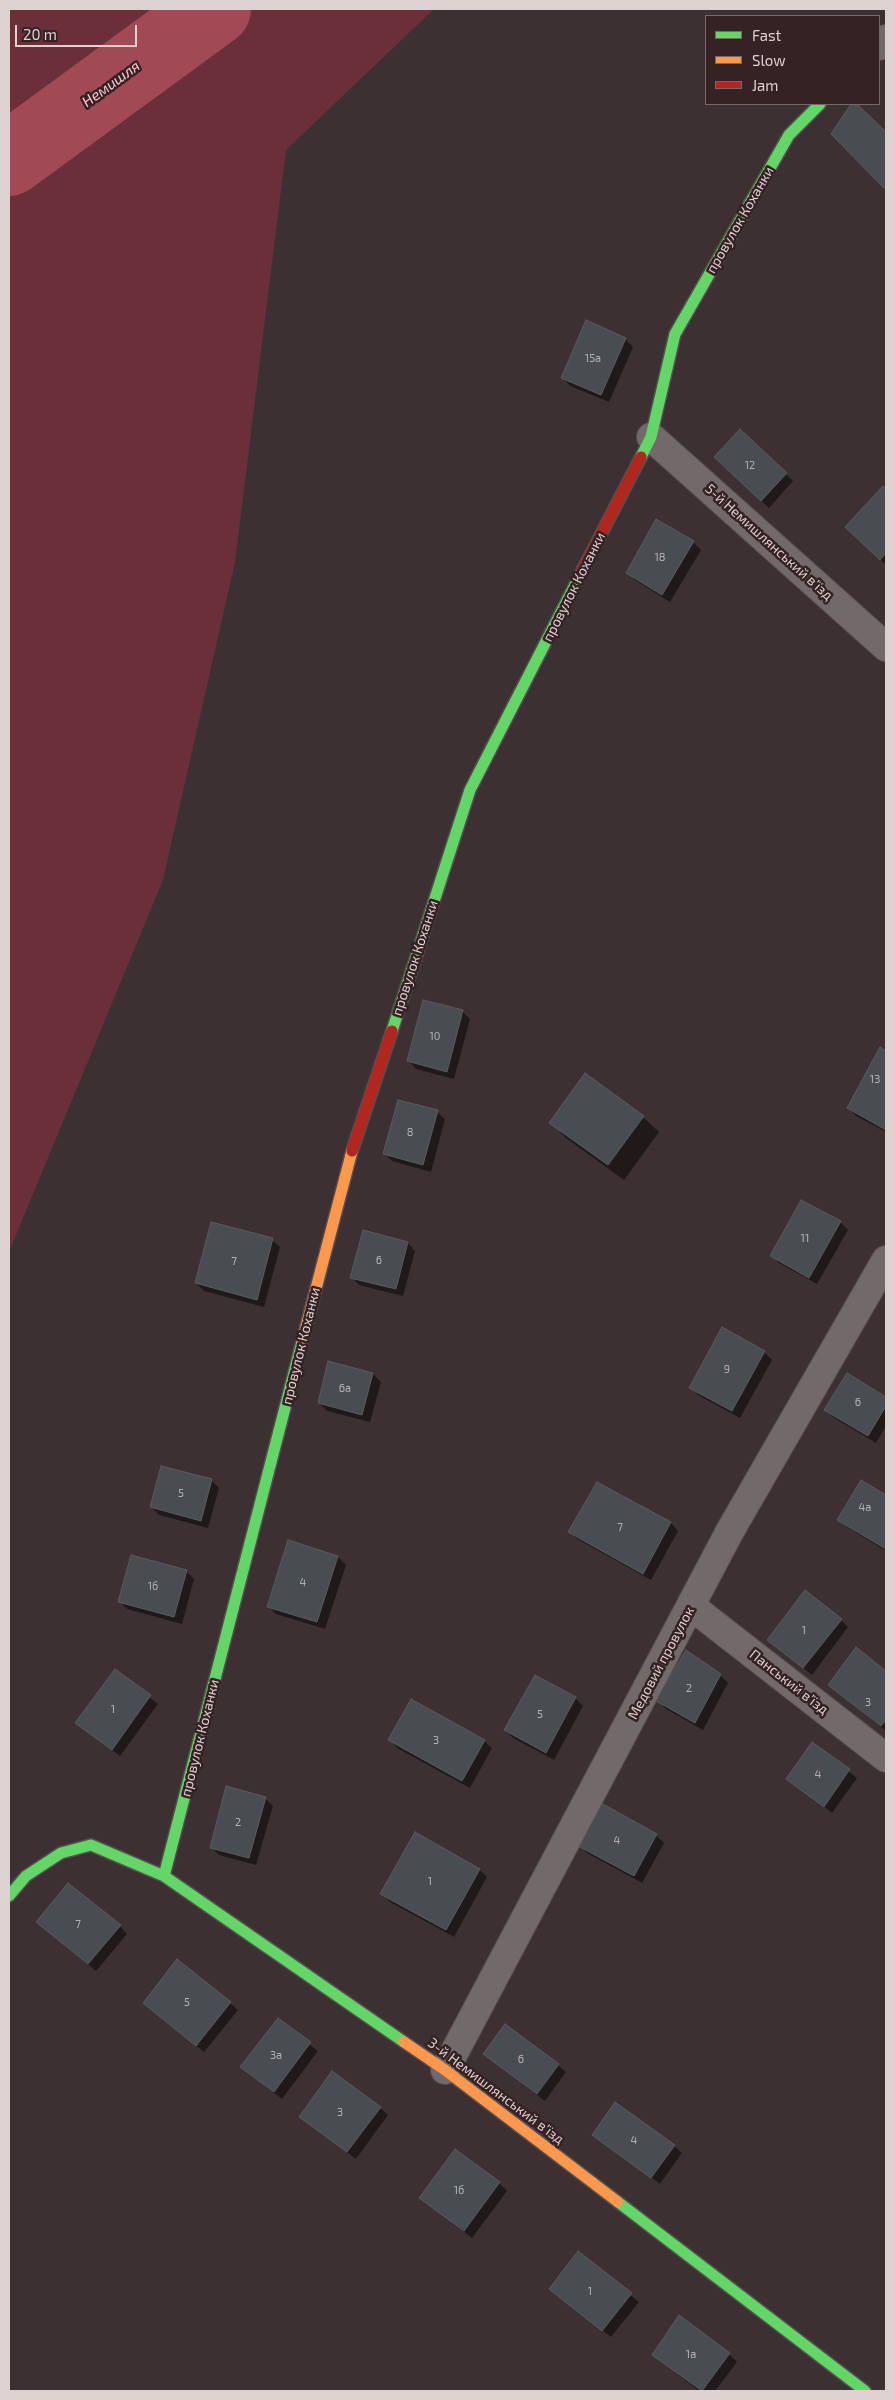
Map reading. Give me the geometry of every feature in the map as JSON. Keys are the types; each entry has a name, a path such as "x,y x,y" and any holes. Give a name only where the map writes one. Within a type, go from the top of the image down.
{"street":[{"name":"провулок Коханки","path":"164,1876 348,1165 470,790 651,436 675,334 789,135 819,105"},
{"name":"5-й Немишлянський в’їзд","path":"651,436 886,647"},
{"name":"Медовий провулок","path":"446,2070 730,1531 886,1260"},
{"name":"Панський в’їзд","path":"691,1606 886,1758"},
{"name":"3-й Немишлянський в’їзд","path":"9,1896 26,1876 61,1853 91,1845 164,1876 446,2070 865,2391"}],"shaded area":[{"path":"9,9 434,9 286,150 235,562 163,880 9,1252"}],"building":[{"path":"850,105 858,105 886,132 886,186 884,188 831,134"},
{"path":"586,320 626,338 601,395 561,378"},
{"path":"740,429 787,473 761,501 714,457"},
{"path":"883,486 886,489 886,553 880,560 845,527"},
{"path":"656,519 694,541 662,595 626,573"},
{"path":"423,1000 463,1010 447,1072 407,1061"},
{"path":"880,1047 886,1051 886,1130 847,1108"},
{"path":"585,1073 644,1116 608,1165 549,1123"},
{"path":"398,1100 438,1110 423,1165 383,1154"},
{"path":"801,1200 841,1221 809,1278 770,1256"},
{"path":"211,1222 273,1238 257,1300 195,1283"},
{"path":"363,1230 408,1242 396,1289 350,1278"},
{"path":"722,1327 765,1351 732,1411 689,1388"},
{"path":"328,1361 373,1373 362,1415 318,1403"},
{"path":"847,1373 886,1397 886,1406 868,1436 824,1410"},
{"path":"161,1466 212,1479 201,1521 150,1507"},
{"path":"861,1480 886,1495 886,1549 837,1520"},
{"path":"597,1482 671,1522 643,1574 568,1532"},
{"path":"288,1540 338,1556 317,1622 267,1607"},
{"path":"131,1555 187,1570 174,1617 118,1602"},
{"path":"805,1590 842,1619 803,1668 767,1640"},
{"path":"856,1647 886,1671 886,1720 881,1726 828,1685"},
{"path":"686,1650 721,1674 695,1723 656,1701"},
{"path":"115,1669 151,1695 112,1750 75,1723"},
{"path":"535,1675 576,1697 546,1753 504,1730"},
{"path":"411,1699 485,1740 462,1781 388,1740"},
{"path":"812,1742 850,1769 824,1807 786,1779"},
{"path":"226,1786 266,1797 249,1858 210,1848"},
{"path":"601,1803 657,1834 634,1876 578,1846"},
{"path":"415,1832 480,1869 446,1930 380,1894"},
{"path":"68,1883 121,1925 88,1964 36,1922"},
{"path":"177,1959 231,2002 196,2046 143,2003"},
{"path":"278,2018 311,2042 274,2092 240,2067"},
{"path":"505,2024 559,2064 537,2094 483,2054"},
{"path":"332,2071 381,2107 347,2152 299,2117"},
{"path":"615,2102 675,2145 651,2178 592,2135"},
{"path":"455,2149 500,2182 464,2231 419,2198"},
{"path":"578,2251 632,2293 602,2331 549,2289"},
{"path":"679,2315 730,2353 702,2391 652,2355"}],"waterway":[{"name":"Немишля","path":"9,159 214,9"}],"traffic: fast":[{"path":"641,457 651,437 675,334 789,135 819,105"},
{"path":"392,1031 470,790 579,577"},
{"path":"164,1876 302,1342"},
{"path":"9,1896 26,1876 61,1853 91,1845 164,1876 404,2042"},
{"path":"618,2202 865,2391"}],"traffic: slow":[{"path":"302,1342 352,1151"},
{"path":"404,2042 445,2070 618,2202"}],"traffic: jam":[{"path":"579,577 641,457"},
{"path":"352,1151 392,1031"}]}
